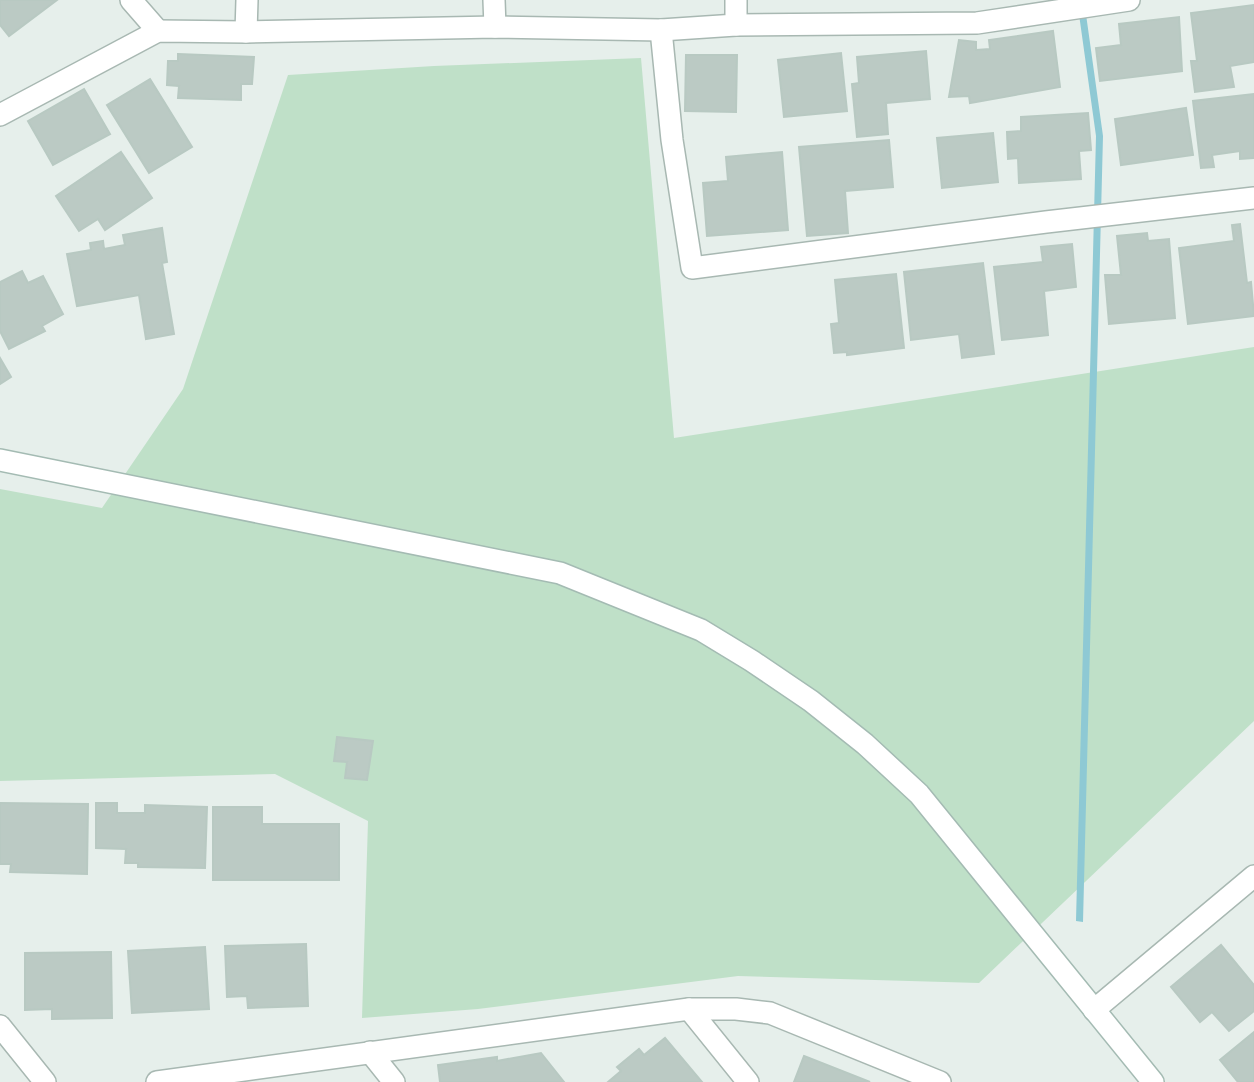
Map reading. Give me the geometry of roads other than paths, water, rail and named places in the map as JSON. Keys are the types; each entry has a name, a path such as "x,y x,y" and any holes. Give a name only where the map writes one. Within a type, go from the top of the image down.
{"street":[{"path":"131,0 158,31"},
{"path":"246,32 247,0"},
{"path":"494,0 495,27"},
{"path":"736,0 736,25"},
{"path":"0,115 158,31 495,27 661,30 736,25 977,23 1129,0"},
{"path":"661,30 672,140 692,268 1019,225 1254,198"},
{"path":"0,460 561,573 701,630 811,701 865,744 919,794 1153,1082"},
{"path":"1094,1010 1254,876"},
{"path":"689,1009 748,1082"},
{"path":"157,1082 689,1009 736,1009 770,1013 940,1082"},
{"path":"0,1026 45,1082"},
{"path":"370,1052 394,1082"}],"water":[{"path":"1077,0 1084,0 1103,136 1083,922 1076,921 1096,136"}]}
